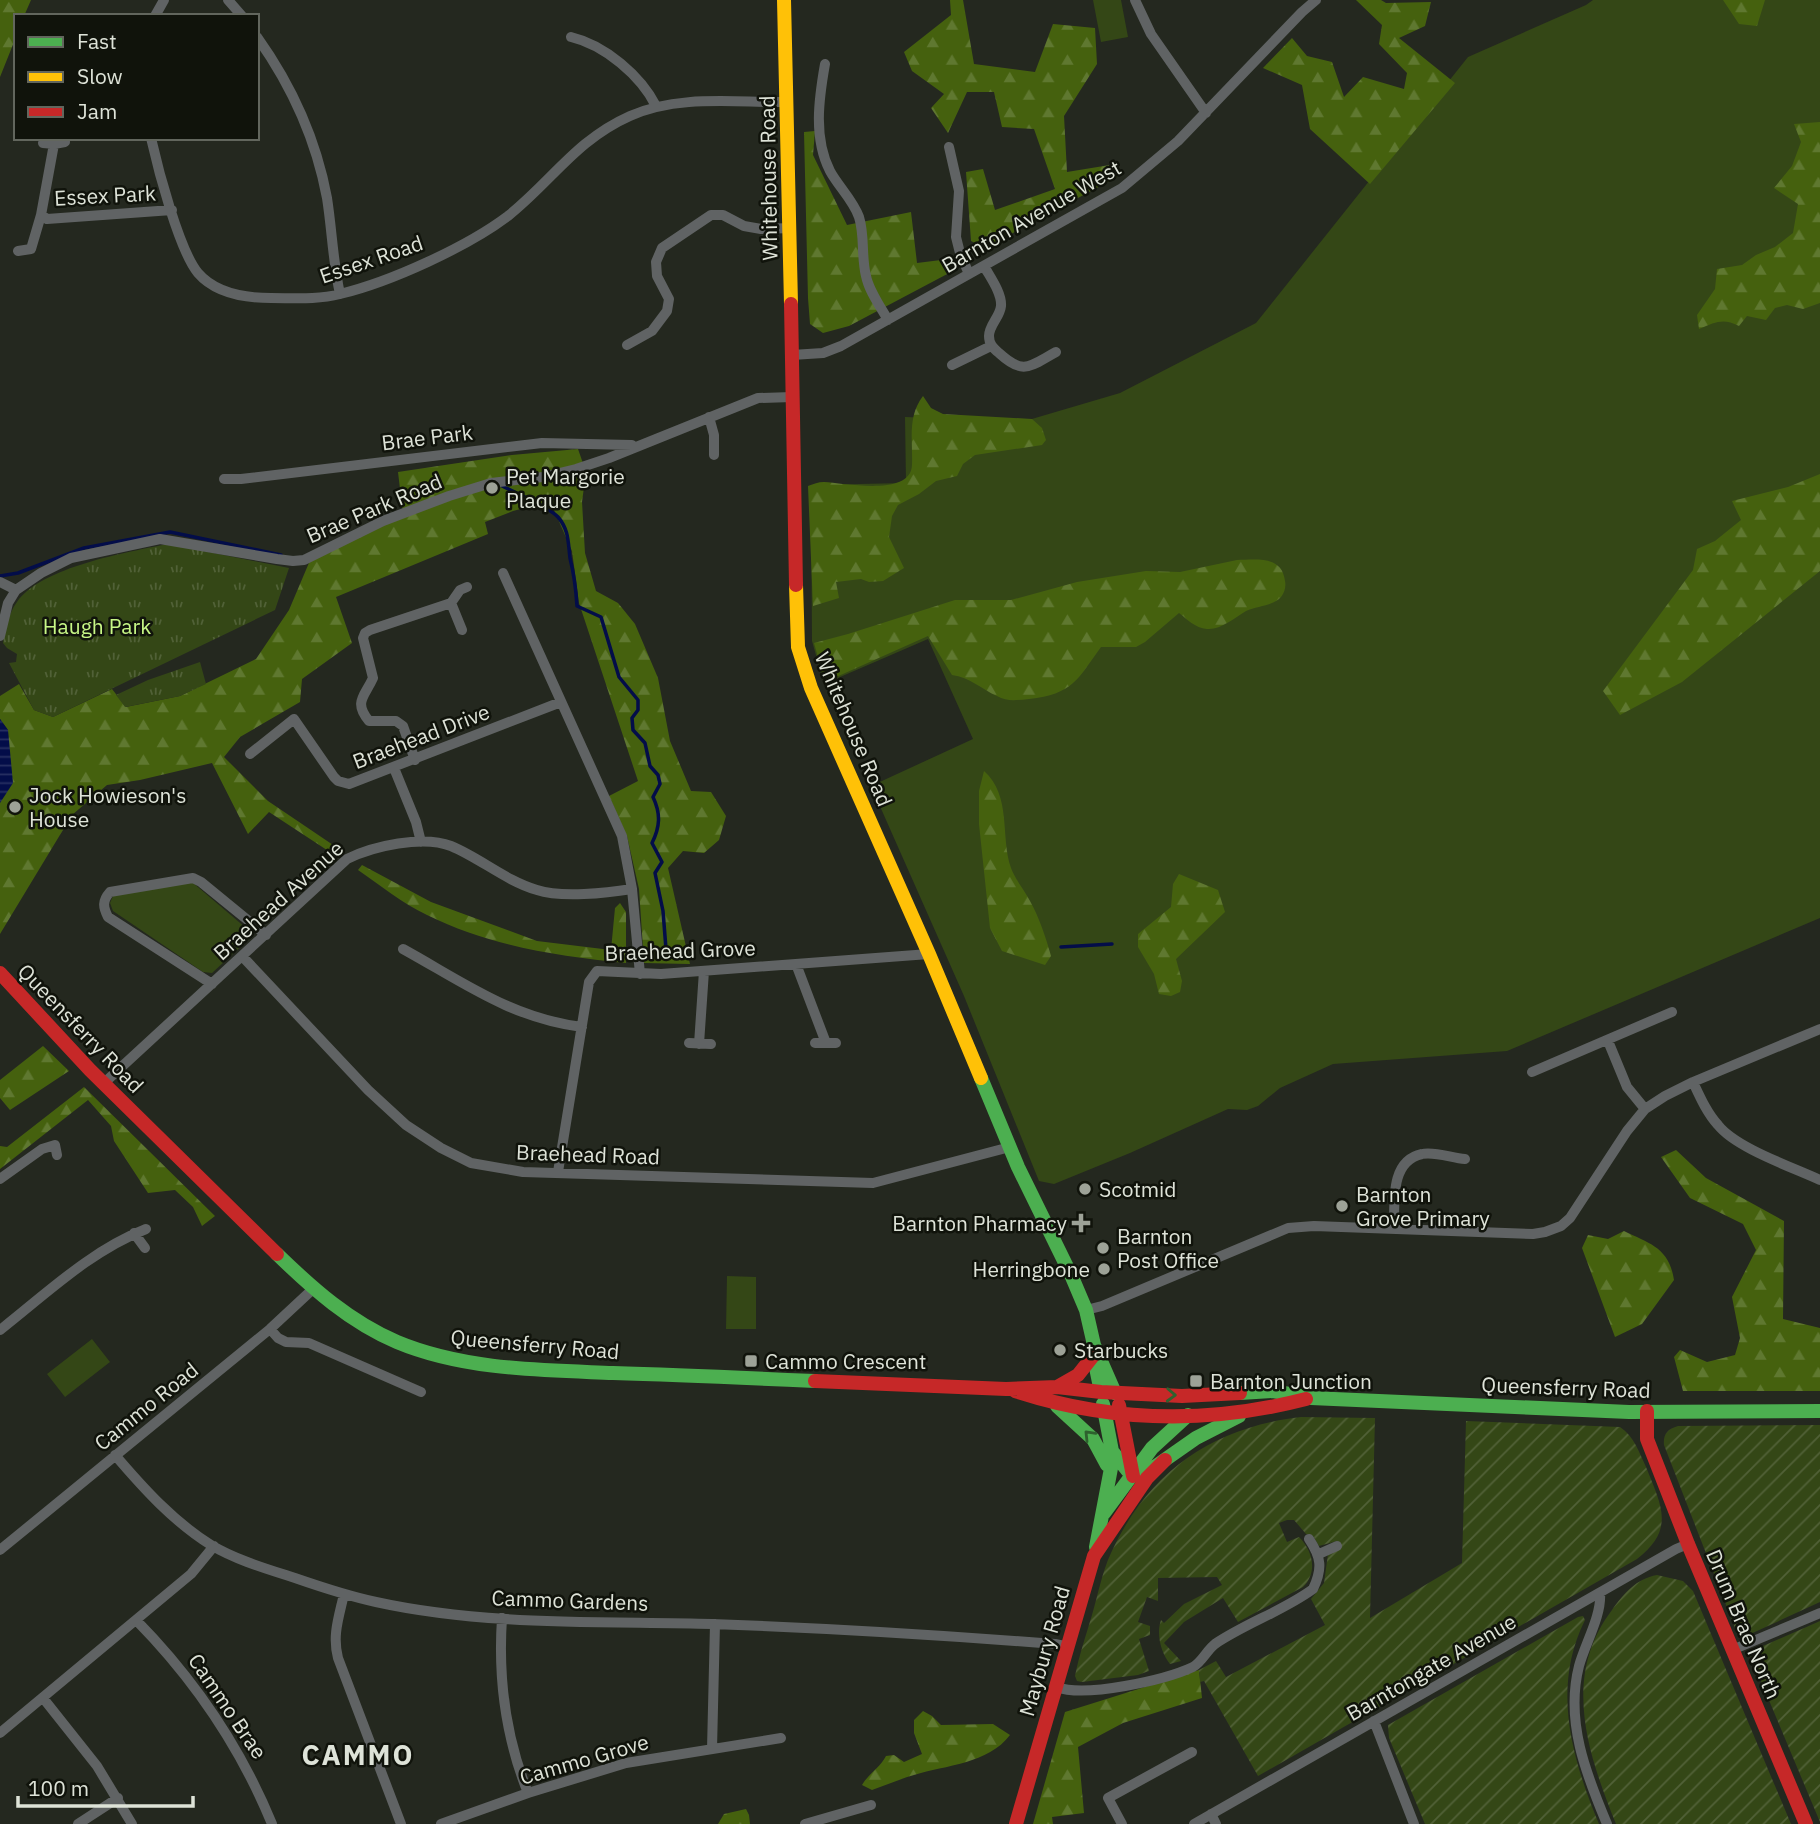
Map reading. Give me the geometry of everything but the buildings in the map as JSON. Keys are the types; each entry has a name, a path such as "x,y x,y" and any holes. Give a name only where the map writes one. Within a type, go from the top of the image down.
{"main road":[{"name":"Whitehouse Road","path":"784,0 796,612 802,662 1010,1147 1086,1310 1093,1350 1108,1393"},
{"name":"Queensferry Road","path":"0,974 103,1084 313,1289 336,1308 388,1339 448,1359 485,1364 676,1376 1006,1389 1057,1387 1108,1393 1182,1396 1273,1391 1311,1398 1615,1410 1820,1411"},
{"path":"1057,1387 1072,1382 1079,1376 1093,1350"},
{"name":"Queensferry Road","path":"1006,1389 1049,1402 1121,1414 1252,1412 1311,1398"},
{"path":"1094,1556 1104,1513 1112,1451 1105,1413 1108,1393"},
{"path":"1108,1393 1121,1414 1132,1473 1132,1499"},
{"path":"1104,1513 1156,1440 1188,1415 1227,1393"},
{"path":"1049,1402 1074,1420 1101,1449 1109,1482"},
{"name":"Drum Brae North","path":"1615,1410 1635,1420 1647,1439 1688,1544 1806,1824"},
{"name":"Drum Brae North","path":"1647,1411 1647,1439"},
{"path":"1112,1451 1121,1465 1132,1473 1146,1473 1218,1426 1252,1412"},
{"name":"Maybury Road","path":"1016,1824 1094,1556 1147,1478 1165,1460"}],"street":[{"path":"229,0 240,14"},
{"path":"1135,0 1151,34 1206,113"},
{"name":"Barnton Avenue West","path":"792,355 830,351 1122,188 1159,159 1316,0"},
{"path":"571,37 584,40 624,66 656,106"},
{"path":"259,40 292,91 310,134 327,200 340,294"},
{"path":"825,64 818,100 824,155 829,170 858,214 862,229 866,279 888,320"},
{"name":"Essex Road","path":"151,140 187,254 197,271 220,289 245,298 314,298 340,294 422,264 469,241 508,215 579,146 631,115 656,106 681,103 788,102"},
{"name":"Essex Park","path":"18,251 32,249 54,143"},
{"path":"948,153 960,204 956,237 969,274"},
{"name":"Essex Park","path":"41,215 47,219 172,210"},
{"path":"627,345 652,331 667,311 669,299 657,276 656,262 663,248 710,215 723,215 744,226 761,229 790,228"},
{"path":"984,266 998,293 1001,306 989,330 991,346 1012,365 1020,368 1027,368 1056,352"},
{"path":"952,365 991,346"},
{"name":"Brae Park Road","path":"16,590 41,573 71,558 160,539 285,560 304,560 383,521 449,496 491,483 543,477 576,469 764,397 792,397"},
{"path":"709,417 714,435 714,455"},
{"name":"Brae Park","path":"224,478 241,479 542,443 636,445"},
{"path":"503,573 622,836 632,889 640,974"},
{"path":"0,582 16,590 8,603 0,636"},
{"path":"415,760 403,726 396,721 369,722 362,714 362,695 373,678 363,638 370,630 451,603 460,590 467,587"},
{"path":"451,603 462,630"},
{"name":"Braehead Drive","path":"250,754 294,719 334,777 344,784 356,783 561,702"},
{"path":"394,768 421,842"},
{"name":"Braehead Avenue","path":"103,1084 347,859 373,848 421,842 449,845 535,890 558,895 632,889"},
{"path":"212,984 108,917 103,908 104,898 110,892 193,878 266,935"},
{"name":"Braehead Grove","path":"558,1172 589,982 593,973 603,970 640,974 704,971 929,954"},
{"path":"407,955 499,1003 582,1027"},
{"name":"Braehead Road","path":"242,956 368,1090 406,1125 471,1163 523,1172 873,1182 1010,1147"},
{"path":"796,964 826,1043"},
{"path":"704,971 694,1044 711,1044"},
{"path":"1532,1072 1672,1012"},
{"path":"1086,1310 1102,1306 1288,1227 1533,1234 1561,1226 1570,1218 1627,1131 1645,1109 1693,1082 1820,1029"},
{"path":"1608,1041 1627,1087 1645,1109"},
{"path":"1693,1082 1709,1114 1718,1127 1731,1138 1820,1180"},
{"path":"0,1179 41,1149 55,1145 57,1155"},
{"path":"1394,1229 1397,1174 1410,1159 1423,1153 1465,1160"},
{"path":"0,1330 82,1265 118,1240 145,1229"},
{"path":"134,1233 145,1248"},
{"name":"Cammo Road","path":"0,1550 270,1329 313,1289"},
{"path":"270,1329 278,1339 309,1343 421,1392"},
{"name":"Cammo Gardens","path":"115,1455 156,1501 188,1529 214,1546 259,1566 344,1594 418,1610 502,1618 715,1624 961,1636 1069,1647"},
{"path":"1057,1687 1079,1691 1113,1688 1140,1683 1192,1667 1216,1644 1313,1589 1317,1581 1319,1554 1309,1539"},
{"name":"Barntongate Avenue","path":"1194,1824 1213,1819 1374,1721 1688,1544"},
{"path":"0,1733 191,1574 214,1546"},
{"path":"1319,1554 1338,1546"},
{"path":"1600,1593 1599,1611 1585,1644 1578,1670 1575,1720 1583,1760 1607,1824"},
{"path":"344,1594 335,1630 336,1651 401,1824"},
{"path":"1732,1650 1820,1612"},
{"path":"502,1618 500,1653 507,1719 510,1738 528,1793"},
{"name":"Cammo Brae","path":"136,1620 174,1659 224,1728 248,1770 272,1824"},
{"path":"712,1749 715,1624"},
{"path":"43,1698 85,1749 132,1824"},
{"path":"1374,1721 1414,1824"},
{"name":"Cammo Grove","path":"441,1824 625,1763 781,1738"},
{"path":"1122,1824 1108,1798 1192,1752"},
{"path":"78,1824 118,1798"},
{"path":"804,1824 871,1805"}],"green space":[{"path":"0,0 31,0 25,14 14,14 14,42 0,77"},
{"path":"950,0 963,0 974,64 1035,72 1053,24 1095,28 1097,64 1064,116 1067,172 1116,164 1117,177 985,248 971,241 966,172 983,169 995,210 1055,189 1034,129 1002,127 994,92 967,92 948,133 931,108 944,94 912,71 904,52 951,15"},
{"path":"1093,0 1121,0 1128,37 1101,42"},
{"path":"1356,0 1381,0 1386,3 1431,2 1425,26 1399,38 1455,83 1370,184 1310,129 1302,85 1263,68 1292,38 1307,56 1332,62 1344,97 1363,77 1404,89 1407,73 1379,44 1382,25"},
{"path":"1593,0 1820,0 1820,918 1507,1051 1333,1064 1280,1088 1258,1106 1247,1110 1228,1109 1054,1184 1039,1181 964,996 871,786 973,739 928,639 824,684 812,641 811,485 906,483 905,417 1025,421 1120,393 1256,323 1468,57"},
{"path":"1723,0 1765,0 1757,26 1739,24"},
{"path":"1820,122 1820,303 1803,309 1787,305 1775,308 1766,320 1747,316 1739,326 1719,322 1699,329 1697,315 1715,289 1717,269 1742,265 1775,247 1793,233 1798,204 1774,188 1792,166 1801,142 1794,124"},
{"path":"815,131 813,155 847,225 911,212 917,263 949,259 951,272 849,326 823,333 810,324 808,298 804,132"},
{"path":"923,396 931,408 943,414 1032,419 1042,428 1046,440 1042,445 975,455 963,464 957,476 936,481 898,505 892,516 889,537 904,568 883,581 869,582 861,579 836,582 839,598 813,606 808,486 824,482 889,485 909,475 912,465 913,420"},
{"path":"578,449 586,472 582,502 585,553 596,591 618,603 635,624 658,678 670,741 691,791 711,792 726,816 719,840 704,853 683,851 668,868 690,964 644,963 639,889 627,836 609,796 638,781 579,603 572,551 550,501 485,522 488,534 336,597 352,643 302,679 300,702 240,737 224,757 268,801 339,849 336,856 269,812 248,834 212,763 107,785 72,815 0,934 0,801 8,730 0,719 0,696 19,684 34,710 53,717 112,689 126,707 180,696 256,659 289,610 314,551 403,514 398,472 512,455"},
{"path":"1820,474 1820,571 1682,682 1620,715 1603,691 1693,570 1697,549 1715,541 1741,520 1732,501 1788,487"},
{"name":"Haugh Park","path":"168,544 289,568 275,610 53,717 34,710 9,663 16,662 17,654 3,643 8,621 17,602 45,579 65,570"},
{"path":"1237,560 1267,561 1279,567 1285,583 1281,597 1212,629 1199,627 1179,613 1136,647 1101,647 1072,684 1044,697 1005,699 952,675 928,636 825,682 814,643 955,600 1011,600 1077,582 1146,571 1180,572"},
{"path":"200,662 206,684 180,696 125,707 116,695 148,680"},
{"path":"984,771 993,781 1002,804 1011,868 1033,907 1047,942 1051,956 1045,965 1002,951 990,928 979,824 979,791"},
{"path":"362,865 431,902 537,941 611,950 615,908 620,903 626,912 626,963 524,948 475,935 418,910 392,894 358,870"},
{"path":"1179,874 1218,890 1225,912 1176,959 1182,981 1180,992 1171,996 1159,994 1154,974 1138,947 1138,934 1171,907 1173,884"},
{"path":"192,882 246,928 249,939 212,973 203,972 113,911 110,903 113,896"},
{"path":"43,1046 69,1071 10,1110 0,1098 0,1080"},
{"path":"84,1087 215,1216 202,1226 193,1207 175,1190 148,1193 114,1141 111,1126 88,1100 0,1169 0,1146 7,1147"},
{"path":"1676,1150 1706,1178 1784,1221 1783,1319 1820,1328 1820,1391 1683,1391 1674,1357 1680,1350 1707,1362 1735,1355 1740,1338 1732,1297 1756,1250 1743,1224 1690,1198 1661,1157"},
{"path":"1624,1231 1657,1248 1668,1261 1674,1280 1642,1324 1615,1337 1582,1248 1588,1235 1608,1239"},
{"path":"727,1276 756,1277 756,1329 726,1329"},
{"path":"92,1339 110,1362 65,1397 47,1374"},
{"path":"1301,1417 1375,1418 1370,1618 1462,1563 1466,1421 1620,1427 1633,1440 1646,1467 1660,1505 1661,1527 1649,1548 1637,1559 1258,1776 1204,1681 1200,1682 1199,1670 1216,1661 1226,1677 1325,1625 1311,1599 1324,1583 1328,1554 1339,1543 1337,1541 1319,1546 1313,1536 1306,1534 1294,1520 1279,1523 1287,1542 1299,1537 1308,1549 1312,1568 1308,1581 1303,1587 1238,1622 1223,1598 1184,1622 1164,1643 1181,1661 1170,1664 1160,1643 1161,1620 1164,1623 1184,1604 1222,1585 1217,1577 1158,1578 1158,1601 1147,1597 1138,1622 1150,1626 1150,1635 1139,1639 1149,1671 1138,1675 1082,1682 1077,1681 1075,1676 1108,1560 1126,1524 1144,1499 1164,1477 1187,1458 1212,1443 1269,1422"},
{"path":"1820,1425 1820,1602 1746,1636 1740,1636 1664,1445 1665,1435 1678,1426"},
{"path":"1657,1575 1683,1581 1693,1591 1791,1824 1616,1824 1596,1770 1584,1716 1583,1689 1587,1662 1596,1636 1621,1598 1637,1583"},
{"path":"1583,1616 1585,1620 1569,1671 1569,1723 1581,1774 1599,1824 1425,1824 1389,1738 1388,1725"},
{"path":"1820,1621 1820,1822 1750,1655 1754,1650"},
{"path":"1199,1670 1202,1698 1123,1723 1078,1747 1084,1813 1052,1817 1053,1824 1033,1824 1065,1712"},
{"path":"923,1711 941,1725 993,1724 1010,1735 1001,1745 978,1758 914,1775 872,1790 862,1785 886,1756 894,1755 904,1762 922,1754 914,1733 914,1720"},
{"path":"746,1809 750,1824 718,1824 724,1814"}],"shaded area":[{"path":"0,719 8,730 13,783 0,803"}],"waterway":[{"path":"500,485 547,509 562,522 567,536 577,606 601,617 619,677 638,700 638,710 632,718 633,730 645,743 650,766 658,775 660,784 653,797 658,820 652,843 662,862 655,873 663,911 666,949"},
{"path":"0,576 18,573 84,548 170,532 281,555"},
{"path":"1061,947 1112,944"}],"traffic: fast":[{"path":"981,1078 1018,1167 1072,1277 1086,1310 1094,1345 1115,1393"},
{"path":"277,1254 318,1292 363,1325 397,1342 449,1358 531,1369 815,1381"},
{"path":"1093,1353 1101,1392"},
{"path":"1240,1393 1273,1391 1311,1398 1629,1412 1820,1411"},
{"path":"1096,1547 1112,1463 1103,1404"},
{"path":"1057,1406 1093,1439 1107,1465"},
{"path":"1104,1513 1152,1448 1188,1415"},
{"path":"1112,1451 1127,1470 1132,1473 1146,1473 1196,1438 1239,1416"}],"traffic: slow":[{"path":"784,0 791,304"},
{"path":"796,585 798,647 811,688 981,1078"}],"traffic: jam":[{"path":"791,304 796,585"},
{"path":"0,973 90,1070 277,1254"},
{"path":"1057,1387 1078,1375 1093,1356"},
{"path":"815,1381 1006,1389 1057,1387 1182,1396 1240,1393"},
{"path":"1015,1391 1087,1409 1160,1416 1233,1413 1306,1399"},
{"path":"1119,1405 1133,1476"},
{"path":"1647,1411 1647,1439 1688,1544 1806,1824"},
{"path":"1016,1824 1094,1556 1147,1478 1165,1460"}],"place":[{"name":"Pet Margorie Plaque","path":"492,488"},
{"name":"Jock Howieson's House","path":"15,807"},
{"name":"Scotmid","path":"1085,1189"},
{"name":"Barnton Grove Primary","path":"1342,1206"},
{"name":"Barnton Pharmacy","path":"1081,1223"},
{"name":"Barnton Post Office","path":"1103,1248"},
{"name":"Herringbone","path":"1104,1269"},
{"name":"Starbucks","path":"1060,1350"},
{"name":"Cammo Crescent","path":"751,1361"},
{"name":"Barnton Junction","path":"1196,1381"}],"district":[{"name":"CAMMO","path":"358,1754"}]}
